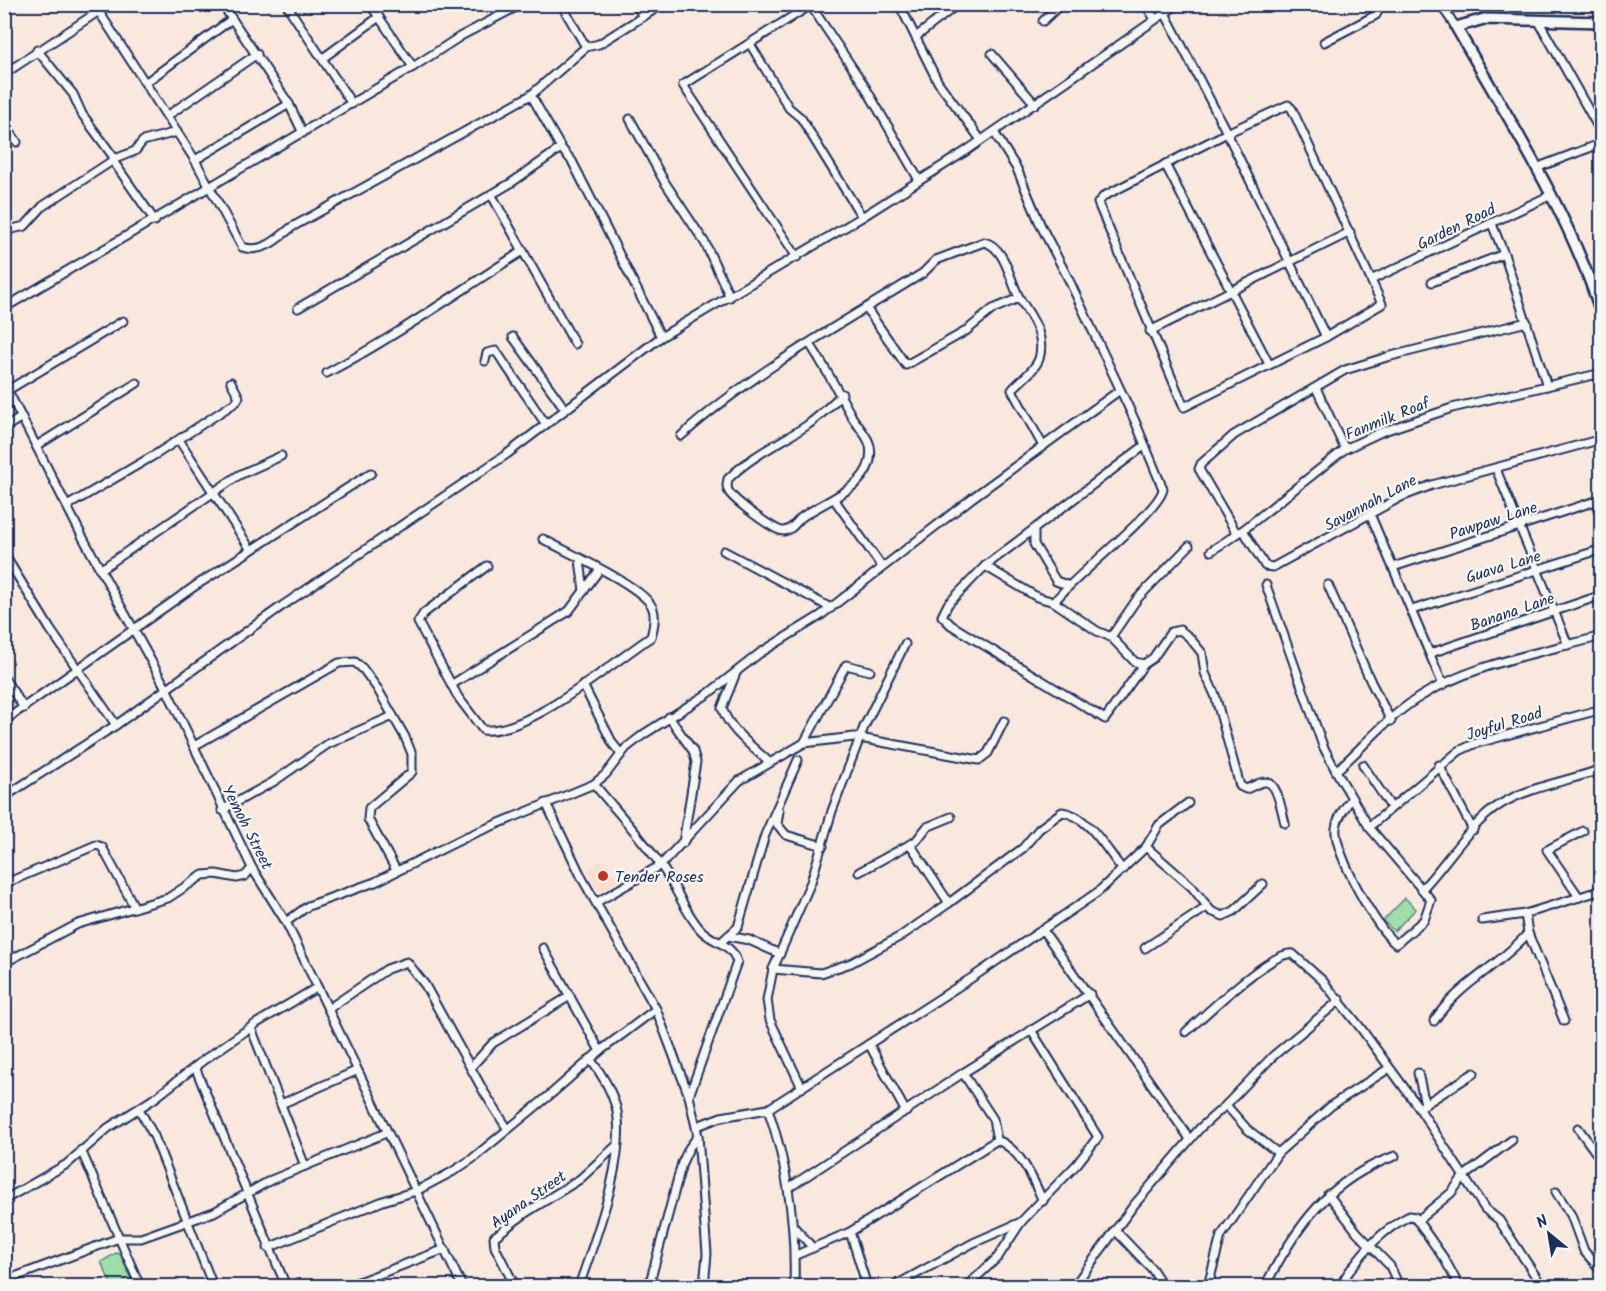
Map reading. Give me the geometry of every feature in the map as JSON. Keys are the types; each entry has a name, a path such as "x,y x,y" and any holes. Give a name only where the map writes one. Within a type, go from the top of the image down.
{"street":[{"path":"222,4 289,104 303,133"},
{"path":"286,4 352,104"},
{"path":"382,4 372,7 413,67"},
{"path":"4,308 352,104 460,36 522,4"},
{"path":"561,4 586,47"},
{"path":"636,4 643,17"},
{"path":"899,4 939,82 981,140"},
{"path":"917,36 958,4"},
{"path":"1043,21 1061,4"},
{"path":"1145,4 1155,19"},
{"path":"4,796 116,725 282,606 507,454 661,337 862,217 1035,104 1178,4"},
{"path":"1324,42 1376,15 1381,4"},
{"path":"1440,4 1456,27 1551,195 1587,272 1602,316"},
{"path":"4,74 96,7 195,160 242,247 257,249 269,245 292,227 531,95 586,47 599,44 662,5"},
{"path":"796,256 683,85 809,6 864,86 919,180"},
{"path":"1165,13 1227,133 1326,337"},
{"path":"323,58 379,17"},
{"path":"145,83 232,19"},
{"path":"1456,27 1477,20 1602,22"},
{"path":"1538,20 1602,134"},
{"path":"750,44 789,108 801,118 862,217"},
{"path":"37,50 73,94 82,114 155,221"},
{"path":"167,116 257,54"},
{"path":"992,54 1035,104"},
{"path":"531,95 561,148 572,161 661,337"},
{"path":"195,160 289,104"},
{"path":"1288,105 1292,109 1373,279 1382,304 1326,337 1184,407 1150,331 1098,203 1104,196 1227,133 1288,105"},
{"path":"630,119 664,181 705,243 730,297"},
{"path":"4,123 17,142"},
{"path":"4,231 25,226 43,206 114,160 135,151 148,138 177,132"},
{"path":"993,132 1017,169 1120,390 1159,475 1162,495 1107,551 1067,585 1054,602"},
{"path":"1536,168 1602,143"},
{"path":"298,308 522,176 561,148"},
{"path":"1165,164 1269,364"},
{"path":"491,194 575,344"},
{"name":"Garden Road","path":"1373,279 1551,195"},
{"path":"1492,224 1547,386"},
{"path":"1150,331 1350,232"},
{"path":"681,436 725,400 780,361 923,273 936,260 984,242 1001,254 1019,298 1031,312 1039,336 1038,360 1015,387 1012,394 1043,446"},
{"path":"327,373 372,350 427,311 523,251"},
{"path":"1432,282 1504,254"},
{"path":"866,308 906,365 966,331 993,309 1019,298"},
{"path":"6,386 123,321"},
{"path":"1240,532 1200,474 1201,464 1234,435 1345,370 1387,357 1527,322"},
{"path":"513,337 565,409"},
{"path":"810,344 842,394 868,441 869,461 865,472 834,499 803,516 791,528 782,531 733,497 727,489 728,479 739,468 783,438 806,426 842,394"},
{"path":"485,361 487,353 495,351 545,423"},
{"name":"Fanmilk Roaf","path":"1211,550 1240,532 1345,449 1411,420 1464,405 1602,373"},
{"path":"67,506 179,440 236,402 239,397 231,382"},
{"path":"38,445 137,383"},
{"name":"Yemoh Street","path":"6,386 100,570 167,690 222,810 252,868 286,922 462,1287"},
{"path":"1316,388 1345,449"},
{"path":"286,922 308,906 375,882 396,870 594,784 606,774 621,754 669,717 709,693 737,670 831,608 882,567 1120,390"},
{"path":"4,428 22,417"},
{"name":"Savannah Lane","path":"1240,532 1265,566 1273,567 1401,497 1432,485 1602,439"},
{"path":"179,440 212,494 251,550"},
{"path":"1144,446 985,566 948,604 942,616 951,625 1105,719 1144,664 1153,658 1171,632 1184,632 1202,653 1205,673 1215,694 1240,786 1246,789 1265,782 1271,784 1276,792 1285,823"},
{"path":"100,570 238,474 281,456"},
{"path":"1496,469 1568,645"},
{"path":"4,721 134,629 371,473"},
{"path":"834,499 882,567"},
{"name":"Pawpaw Lane","path":"1393,567 1519,524 1602,499"},
{"path":"1370,514 1443,685"},
{"path":"1034,531 1034,544 1056,581 1067,585"},
{"path":"487,566 424,614 418,622 451,685 483,730 496,732 541,712 583,685 651,637 654,626 653,608 639,591 543,539"},
{"path":"1111,637 1131,606 1189,546"},
{"name":"Guava Lane","path":"1412,610 1602,549"},
{"path":"724,551 831,608"},
{"path":"4,554 116,725"},
{"path":"580,560 584,591"},
{"path":"985,566 1037,597 1054,602 1097,632 1111,637 1135,662 1144,664"},
{"path":"451,685 569,611 600,569"},
{"path":"1266,585 1323,746 1336,771 1369,827 1432,903 1424,920 1402,940 1394,944 1361,895 1338,845 1336,829 1351,799"},
{"path":"1328,585 1391,721"},
{"name":"Banana Lane","path":"1431,653 1602,595"},
{"path":"1336,771 1414,701 1443,685 1483,669 1602,636"},
{"path":"802,1088 770,1020 767,1000 773,969 823,846 832,811 864,727 905,644"},
{"path":"194,746 228,729 339,663 355,662 363,669 393,716 412,754 412,772 369,808 367,813 368,819 396,870"},
{"path":"804,743 846,665 870,671"},
{"path":"737,670 722,708 737,734 750,741 769,762"},
{"path":"4,678 24,708"},
{"path":"583,685 613,744 621,754"},
{"name":"Joyful Road","path":"1369,827 1439,765 1474,744 1602,709"},
{"path":"222,810 273,782 328,744 393,716"},
{"path":"669,717 693,751 696,762 683,843"},
{"path":"597,902 661,865 739,781 804,743 840,737 861,739 979,760 988,753 1004,721"},
{"path":"782,756 798,760"},
{"path":"798,760 800,764 776,817 777,824 786,835 823,846"},
{"path":"721,942 738,927 765,835 798,760"},
{"path":"1363,765 1391,807"},
{"path":"1439,765 1473,830"},
{"path":"1422,889 1486,816 1511,799 1602,769"},
{"path":"594,784 661,865 698,927 707,936 726,944 736,962 689,1096"},
{"path":"546,803 583,880 656,1009 689,1096 698,1136 707,1254 704,1287"},
{"path":"697,1126 721,1117 768,1109 869,1044 1098,892 1146,846 1156,828 1188,803"},
{"path":"773,969 821,973 837,969 901,936 1023,849 1039,829 1062,812 1076,815 1085,823 1123,870"},
{"path":"859,872 910,844 927,827 951,817"},
{"path":"1579,897 1546,850 1583,831"},
{"path":"910,844 949,903"},
{"path":"4,878 11,880 96,845 102,847 135,908"},
{"path":"1146,846 1192,887 1211,911 1227,916 1263,884"},
{"path":"4,963 78,924 168,898 203,874 216,874 237,879 245,876 252,868"},
{"path":"1482,920 1525,914 1602,890"},
{"path":"1145,948 1207,907"},
{"path":"1525,914 1528,933 1564,1021"},
{"path":"1042,929 1190,1139"},
{"path":"1434,1021 1448,1001 1491,968 1528,933"},
{"path":"728,936 750,940 780,954"},
{"path":"543,948 600,1051"},
{"path":"1186,1032 1263,966 1289,953 1293,954 1340,1000 1388,1069 1422,1106 1464,1176 1488,1212 1500,1220 1542,1287"},
{"path":"328,1009 387,969 407,962 413,965 507,1128"},
{"path":"4,1200 67,1164 108,1128 139,1109 250,1028 316,988"},
{"path":"790,1187 963,1073 1090,994"},
{"path":"471,1067 492,1043 570,996"},
{"path":"1084,1287 1076,1283 1115,1230 1190,1139 1273,1056 1340,1000"},
{"path":"268,1248 383,1201 416,1191 472,1160 590,1059 656,1009"},
{"path":"250,1028 305,1166"},
{"path":"967,1287 998,1257 1021,1222 1087,1154 1098,1137 1031,1030"},
{"path":"869,1044 906,1112"},
{"path":"579,1287 614,1170 616,1146 616,1108 604,1077 590,1059"},
{"path":"195,1067 286,1287"},
{"path":"1208,1287 1221,1236 1278,1153 1332,1105 1388,1069"},
{"path":"281,1104 356,1071"},
{"path":"1422,1106 1474,1072"},
{"path":"963,1073 993,1119 997,1140 1014,1152 1043,1201"},
{"path":"1418,1073 1422,1106"},
{"path":"1226,1105 1247,1129 1278,1153"},
{"path":"139,1109 154,1136 213,1287"},
{"path":"768,1109 790,1187 796,1255 794,1287"},
{"path":"1578,1128 1602,1161"},
{"path":"4,1281 118,1238 141,1238 214,1212 271,1180 386,1132"},
{"path":"649,1287 682,1163 698,1136"},
{"path":"796,1255 850,1232 997,1140"},
{"path":"1417,1221 1451,1193 1464,1176 1512,1140"},
{"name":"Ayana Street","path":"515,1287 495,1247 494,1238 527,1212 580,1179 616,1146"},
{"path":"81,1150 140,1287"},
{"path":"1265,1287 1299,1228 1328,1194 1364,1169 1395,1156"},
{"path":"1556,1192 1571,1215 1584,1251 1602,1271"},
{"path":"1328,1194 1390,1266 1399,1287"},
{"path":"1340,1287 1370,1245 1383,1232 1409,1216 1415,1217 1445,1260 1459,1287"},
{"path":"894,1287 973,1243 1021,1222"},
{"path":"793,1226 813,1248"},
{"path":"1115,1230 1152,1269 1163,1287"},
{"path":"850,1232 867,1287"},
{"path":"348,1287 445,1249"},
{"path":"370,1277 374,1287"}],"shaded area":[{"name":"Tender Roses","path":"603,860 618,880 600,893 588,871"}],"green space":[{"path":"1405,898 1416,909 1394,931 1383,921"},
{"path":"116,1253 120,1254 134,1286 112,1286 101,1262"}],"place":[{"name":"Tender Roses","path":"603,876"}]}
